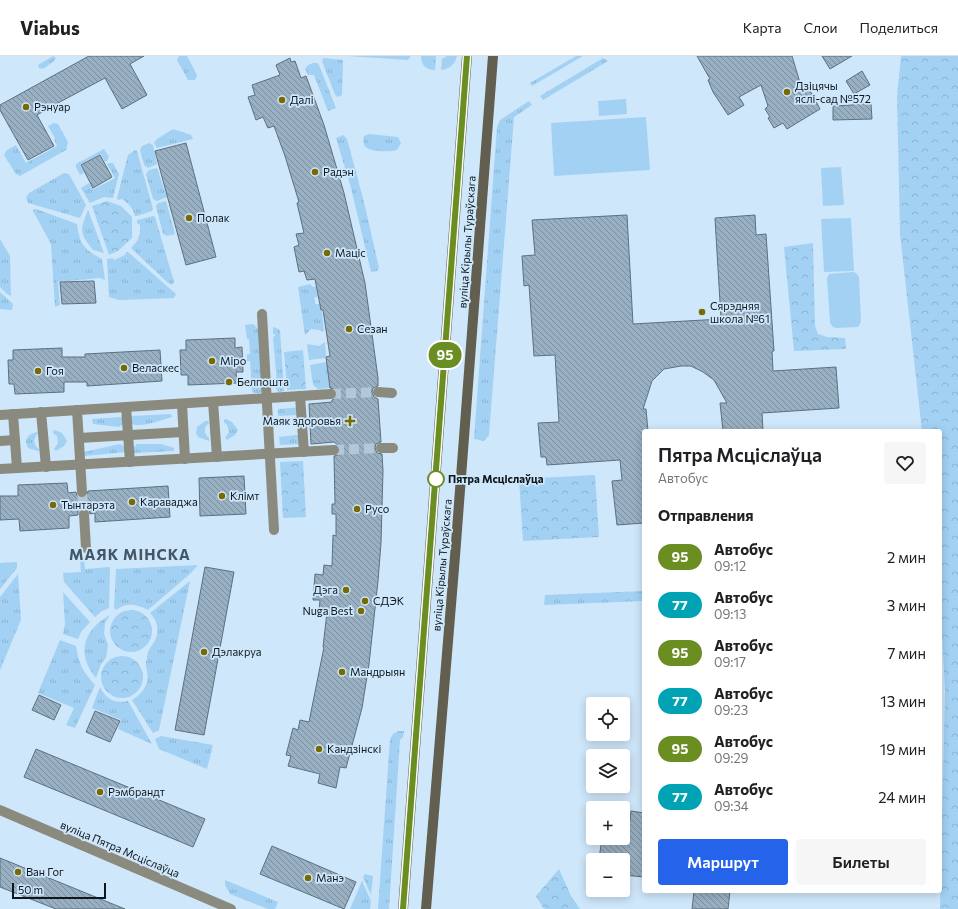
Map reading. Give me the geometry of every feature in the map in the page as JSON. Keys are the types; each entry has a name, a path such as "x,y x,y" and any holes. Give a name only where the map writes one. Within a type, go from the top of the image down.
{"main road":[{"name":"вуліца Кірылы Тураўскага","path":"403,909 468,56"},
{"name":"вуліца Кірылы Тураўскага","path":"426,909 456,549 493,56"}],"street":[{"path":"262,314 274,530"},
{"path":"378,392 392,393"},
{"path":"0,415 331,394"},
{"path":"300,396 304,452"},
{"path":"213,402 217,457"},
{"path":"182,404 185,459"},
{"path":"126,407 130,462"},
{"path":"77,410 82,492"},
{"path":"41,412 46,467"},
{"path":"13,414 17,468"},
{"path":"79,438 183,432"},
{"path":"0,441 15,440"},
{"path":"381,448 393,448"},
{"path":"0,469 334,450"},
{"path":"84,514 86,548"},
{"name":"вуліца Пятра Мсціслаўца","path":"0,810 231,909"}],"green space":[{"path":"53,56 56,58 54,61 43,69 39,68 38,65"},
{"path":"179,56 187,56 197,75 195,80 188,80 177,60"},
{"path":"347,56 411,56 408,60"},
{"path":"421,56 436,56 435,70 429,69 425,66 422,62"},
{"path":"447,56 457,56 452,66 441,70 442,59"},
{"path":"576,56 583,56 532,86 530,83"},
{"path":"901,56 958,56 958,909 940,909 940,893 942,893 945,691 942,631 942,429 922,429 900,234 897,96"},
{"path":"323,58 343,60 342,95 338,97 334,92 322,61"},
{"path":"603,58 608,61 543,100 540,96"},
{"path":"317,63 319,65 336,108 328,111 314,75 308,75 305,69 308,65"},
{"path":"626,99 627,114 599,116 598,101"},
{"path":"529,101 532,105 514,117 489,435 484,441 474,439 497,127 500,120"},
{"path":"646,117 650,170 554,176 551,123"},
{"path":"54,123 58,124 68,142 66,150 20,176 16,174 4,155 7,150 16,145 26,163 57,146 54,139 55,138 48,126"},
{"path":"173,129 191,135 193,139 157,148 154,143 157,139"},
{"path":"369,134 398,137 401,143 397,150 394,151 373,150 367,148 363,141 364,136"},
{"path":"343,135 347,139 364,202 379,268 377,271 371,272 351,188 336,138"},
{"path":"149,143 153,145 157,164 148,168 144,165 140,150 142,146"},
{"path":"104,149 109,157 107,161 105,162 101,154 80,165 84,173 80,175 76,164"},
{"path":"135,150 137,151 153,209 152,211 137,216 135,216 132,208 127,203 122,199 118,200 117,198 128,155"},
{"path":"113,163 119,174 113,198 104,197 90,203 81,188 89,183 94,189 115,178 107,164"},
{"path":"841,167 844,205 823,206 821,168"},
{"path":"157,168 167,197 157,201 153,199 146,174 149,170"},
{"path":"64,173 69,174 86,205 80,218 28,203 26,198 29,193"},
{"path":"107,201 121,206 132,217 132,238 118,251 109,255 92,206"},
{"path":"166,201 175,234 167,236 163,234 156,206 158,203"},
{"path":"33,209 77,224 81,242 87,249 102,259 105,280 100,278 58,282 60,305 55,307 51,244"},
{"path":"88,210 104,253 93,250 83,235 83,222"},
{"path":"153,216 155,217 174,282 172,285 131,248 137,241 140,233 140,225 137,223 137,220"},
{"path":"851,218 854,271 824,272 821,219"},
{"path":"0,239 10,256 11,296 0,287"},
{"path":"813,243 815,326 818,334 827,337 845,338 846,349 794,351 784,247"},
{"path":"126,252 128,252 176,294 174,298 119,300 109,297 107,259 113,258 114,260 125,255"},
{"path":"853,272 859,277 860,324 858,327 833,327 830,323 827,278 829,274"},
{"path":"310,284 313,287 317,286 319,296 314,298 315,304 321,304 324,330 323,332 311,329 305,335 298,287"},
{"path":"0,292 13,304 12,310 0,309"},
{"path":"253,324 261,332 263,389 260,393 254,393 252,391 250,361 247,361 247,354 250,354 249,339 247,339 245,325"},
{"path":"274,327 280,330 284,391 279,392 276,389 277,384 273,337 275,336 275,334 273,334"},
{"path":"325,342 325,358 309,360 307,344 319,346"},
{"path":"303,350 306,389 287,390 284,352"},
{"path":"326,362 331,366 331,388 318,389 313,385 310,365"},
{"path":"304,407 299,415 278,416 278,409"},
{"path":"171,414 172,417 141,425 132,424 130,418 132,416"},
{"path":"123,417 123,424 119,427 93,424 92,419"},
{"path":"226,419 232,422 238,430 235,435 227,440 225,438 229,432 227,425 224,422"},
{"path":"205,421 208,421 209,423 205,430 209,441 198,437 196,433 197,427"},
{"path":"55,430 62,433 67,441 64,446 56,451 54,449 58,443 57,436 53,433"},
{"path":"37,432 38,433 34,441 39,449 38,451 28,448 26,442 27,437"},
{"path":"296,435 303,436 304,444 280,445 279,437"},
{"path":"120,444 125,447 126,452 85,456 84,454 84,452"},
{"path":"137,444 161,444 174,448 174,451 134,453 133,448"},
{"path":"303,461 306,517 283,518 280,462"},
{"path":"595,475 599,537 523,541 519,479"},
{"path":"84,558 85,569 110,567 109,608 102,611 95,617 64,582 63,573 81,572 80,559"},
{"path":"17,562 17,568 0,589 0,563"},
{"path":"198,565 191,573 148,610 140,606 132,605 120,607 116,610 114,608 116,569"},
{"path":"18,574 21,620 0,670 0,597"},
{"path":"190,581 159,730 153,733 132,700 142,692 146,684 148,676 146,664 147,653 154,643 157,634 155,620 150,613"},
{"path":"642,591 642,601 544,605 545,595"},
{"path":"63,592 90,622 81,632 78,639 63,634 65,624"},
{"path":"127,610 135,610 143,613 149,619 152,631 149,643 143,649 135,652 127,652 119,649 113,643 110,635 110,627 113,619 119,613"},
{"path":"110,615 105,623 104,634 108,645 106,658 101,664 96,678 86,660 85,643 88,635 94,628"},
{"path":"60,640 76,646 82,667 87,676 95,685 75,728 66,725 74,708 38,693"},
{"path":"118,656 126,656 134,659 140,665 143,677 140,689 134,695 126,698 118,698 110,695 104,689 101,681 101,673 104,665 110,659"},
{"path":"100,687 105,695 111,700 119,702 128,701 152,744 118,729 121,720 92,708"},
{"path":"398,731 404,731 403,737 400,740 389,909 378,909 390,739 393,734"},
{"path":"161,736 213,745 207,769 159,749 155,739"},
{"path":"559,869 571,896 580,909 544,909 536,896"},
{"path":"365,874 373,876 371,895 363,877"},
{"path":"225,880 278,902 275,909 268,909 230,894 225,885"},
{"path":"362,881 371,901 370,909 350,909"}],"building":[{"name":"Рэнуар","path":"89,56 144,56 130,64 147,95 122,109 105,78 56,104 37,115 54,146 28,160 0,110 0,105"},
{"name":"Дзіцячы яслі-сад №572","path":"697,56 792,56 801,86 806,83 820,109 787,129 783,123 774,128 765,109 768,106 761,85 739,97 744,105 728,115 713,92 708,80 710,79"},
{"path":"822,56 852,56 830,69"},
{"path":"290,58 291,62 295,61 301,78 306,76 324,125 344,193 365,283 378,378 378,386 373,388 372,392 374,397 378,399 381,442 376,444 375,448 377,453 382,454 383,471 381,543 378,581 369,664 362,708 346,768 340,767 336,788 318,783 320,774 288,766 291,756 286,755 293,728 298,730 300,720 309,722 324,647 327,612 319,611 320,600 313,600 315,574 323,575 324,565 332,566 333,535 336,536 336,514 332,514 332,504 335,504 334,456 338,455 340,450 339,446 334,442 311,444 309,404 332,402 332,400 337,397 336,390 330,388 326,357 330,356 323,310 321,310 315,279 307,280 304,271 299,272 294,247 299,245 296,234 304,233 297,203 299,202 285,156 274,126 268,128 263,117 256,120 248,97 255,95 252,85 280,75 276,65"},
{"path":"862,71 870,85 854,94 846,81"},
{"path":"871,104 872,119 833,120 833,106"},
{"name":"Полак","path":"186,143 216,257 186,265 155,151"},
{"path":"100,155 112,177 93,188 81,165"},
{"path":"627,215 633,324 721,319 715,218 755,215 756,235 766,234 774,351 772,351 773,371 836,367 839,408 762,413 763,429 723,429 720,403 727,403 714,380 691,366 664,369 652,381 643,409 646,409 648,429 642,429 642,523 617,525 612,481 622,480 620,460 547,465 546,457 541,457 538,423 559,422 555,355 534,356 529,285 524,286 522,256 535,255 532,220"},
{"path":"94,281 96,303 62,304 60,282"},
{"name":"Міро","path":"235,338 235,348 242,347 243,372 236,372 237,383 188,385 188,375 181,375 180,350 186,350 186,340"},
{"path":"62,348 62,357 85,357 85,354 160,350 162,381 87,386 87,382 64,382 64,392 15,394 14,384 9,384 8,360 13,360 13,350"},
{"name":"Клімт","path":"244,476 246,514 200,516 199,478"},
{"path":"67,483 68,493 76,492 77,496 82,498 86,497 88,491 168,486 170,517 95,522 95,513 90,514 89,510 84,508 78,511 78,515 69,516 69,528 20,531 19,519 0,520 0,496 18,496 18,485"},
{"name":"Дэлакруа","path":"205,567 234,572 204,735 175,730"},
{"path":"39,695 61,705 54,720 32,710"},
{"path":"95,711 120,721 110,742 86,732"},
{"name":"Рэмбрандт","path":"36,749 205,819 193,847 24,777"},
{"path":"631,811 642,813 642,877 630,876 630,853 600,853 601,845 630,845"},
{"name":"Манэ","path":"272,846 356,882 344,909 260,874"},
{"name":"Ван Гог","path":"0,858 125,909 56,909 0,887"},
{"path":"694,893 730,893 728,909 692,909"}],"tunnel":[{"path":"331,394 378,392"},
{"path":"334,450 381,448"},
{"path":"82,492 84,514"}],"bus line":[{"name":"95","path":"403,909 467,56"}],"place":[{"name":"Дзіцячы яслі-сад №572","path":"787,92"},
{"name":"Далі","path":"282,100"},
{"name":"Рэнуар","path":"26,107"},
{"name":"Радэн","path":"315,172"},
{"name":"Полак","path":"189,218"},
{"name":"Маціс","path":"327,253"},
{"name":"Сярэдняя школа №61","path":"702,312"},
{"name":"Сезан","path":"349,329"},
{"name":"Міро","path":"212,361"},
{"name":"Веласкес","path":"124,368"},
{"name":"Гоя","path":"38,371"},
{"name":"Белпошта","path":"229,382"},
{"name":"Маяк здоровья","path":"350,421"},
{"name":"Пятра Мсціслаўца","path":"436,479"},
{"name":"Клімт","path":"222,496"},
{"name":"Караваджа","path":"132,502"},
{"name":"Тынтарэта","path":"53,505"},
{"name":"Русо","path":"357,509"},
{"name":"Дэга","path":"346,590"},
{"name":"СДЭК","path":"365,601"},
{"name":"Nuga Best","path":"361,611"},
{"name":"Дэлакруа","path":"204,652"},
{"name":"Мандрыян","path":"342,672"},
{"name":"Кандзінскі","path":"319,749"},
{"name":"Рэмбрандт","path":"100,792"},
{"name":"Ван Гог","path":"18,872"},
{"name":"Манэ","path":"308,878"}],"district":[{"name":"МАЯК МІНСКА","path":"130,555"}]}
